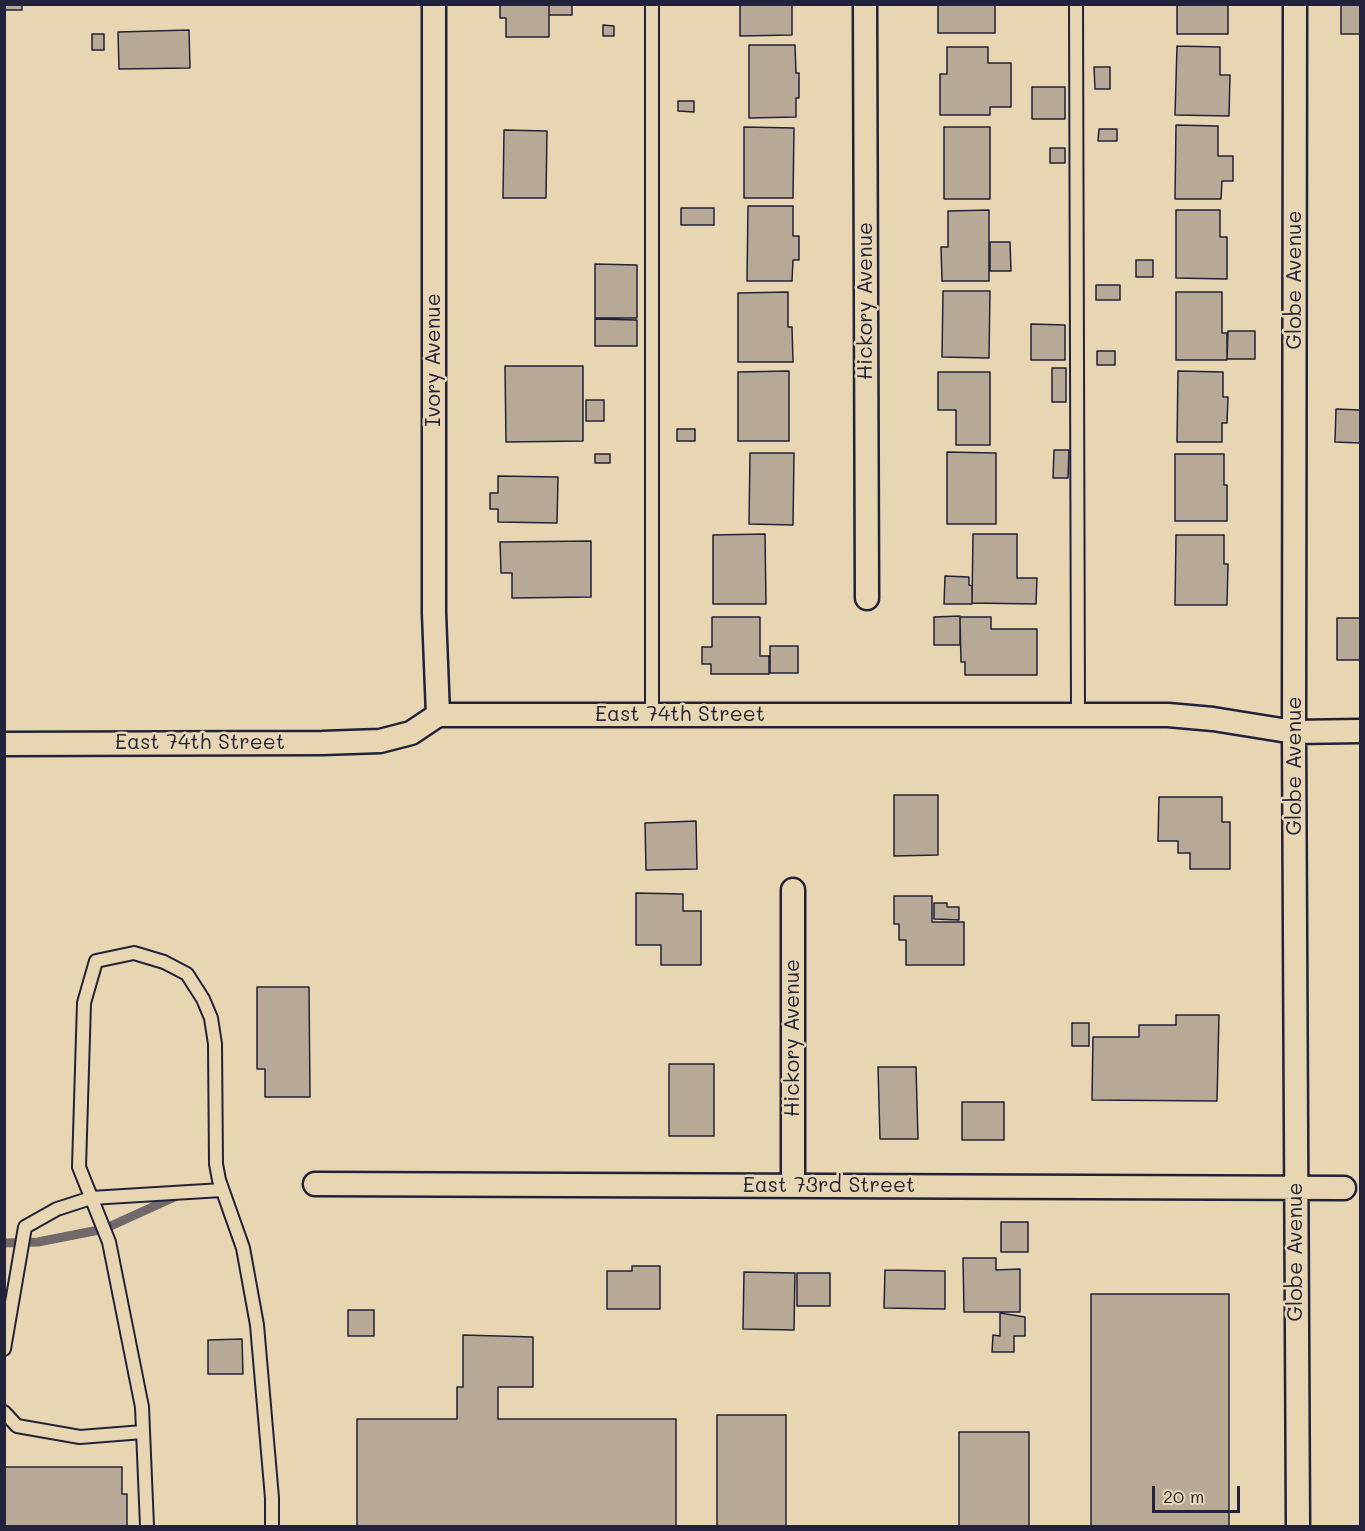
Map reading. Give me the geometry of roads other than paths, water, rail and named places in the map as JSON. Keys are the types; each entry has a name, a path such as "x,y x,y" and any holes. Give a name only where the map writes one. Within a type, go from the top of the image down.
{"street":[{"name":"Ivory Avenue","path":"434,4 434,613 438,715"},
{"name":"Hickory Avenue","path":"865,4 867,598"},
{"name":"Globe Avenue","path":"1295,4 1294,732 1298,1527"},
{"name":"East 74th Street","path":"4,744 380,741 411,733 438,715 1179,716 1294,732 1360,731"},
{"name":"Hickory Avenue","path":"793,890 793,1186"},
{"name":"East 73rd Street","path":"315,1184 1344,1188"}],"lane":[{"path":"652,4 652,715"},
{"path":"1076,4 1078,715"},
{"path":"147,1527 142,1407 109,1242 80,1167 84,1003 96,961 134,953 164,962 187,974 203,999 211,1018 215,1044 216,1164 222,1190 243,1248 257,1325 272,1498 272,1527"},
{"path":"4,1349 25,1227 57,1209 92,1198 222,1190"},
{"path":"4,1412 17,1426 80,1437 143,1432"}],"waterway":[{"path":"4,1243 38,1242 104,1229 179,1195"}]}
